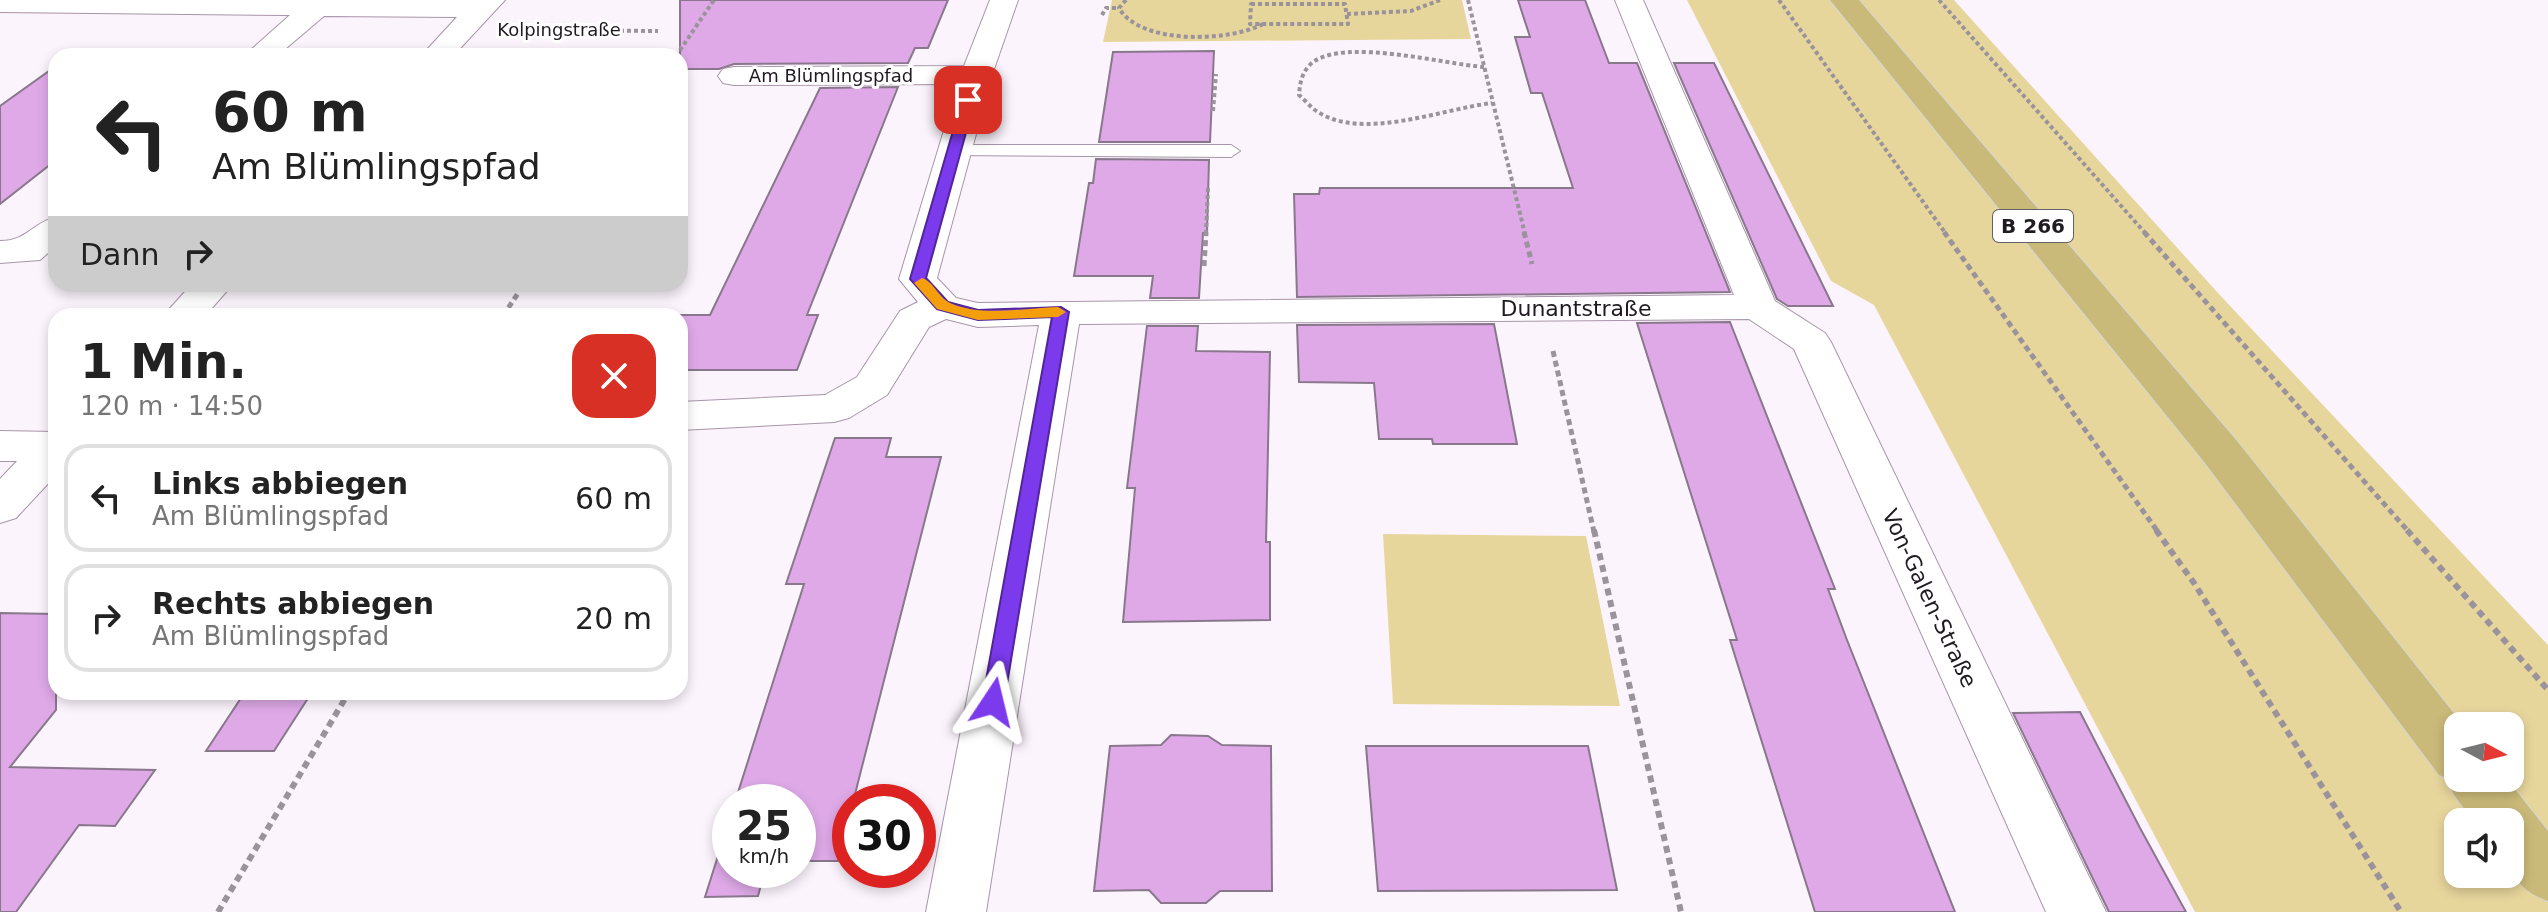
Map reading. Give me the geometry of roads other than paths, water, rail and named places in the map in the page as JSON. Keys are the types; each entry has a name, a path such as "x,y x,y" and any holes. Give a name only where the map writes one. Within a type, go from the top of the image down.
{"main road":[{"name":"B 266","path":"1844,0 2221,452 2444,741"},
{"path":"2484,792 2496,808"},
{"path":"2524,844 2548,875"}],"street":[{"path":"956,912 1061,312 978,315 942,306 918,279 976,75 1004,0"},
{"path":"1629,0 1758,307"},
{"path":"0,3 317,7 478,13"},
{"path":"268,48 317,7"},
{"path":"444,48 478,13"},
{"name":"Am Blümlingspfad","path":"734,76 976,75"},
{"path":"0,252 27,252 48,235"},
{"path":"191,308 206,292"},
{"path":"688,416 834,408 872,386 895,344 914,319 942,306"},
{"name":"Dunantstraße","path":"1061,312 1758,307"},
{"name":"Von-Galen-Straße","path":"1758,307 1811,342 2076,912"},
{"path":"0,446 48,447"},
{"path":"0,507 48,456"}],"lane":[{"path":"954,151 1231,151"}]}
